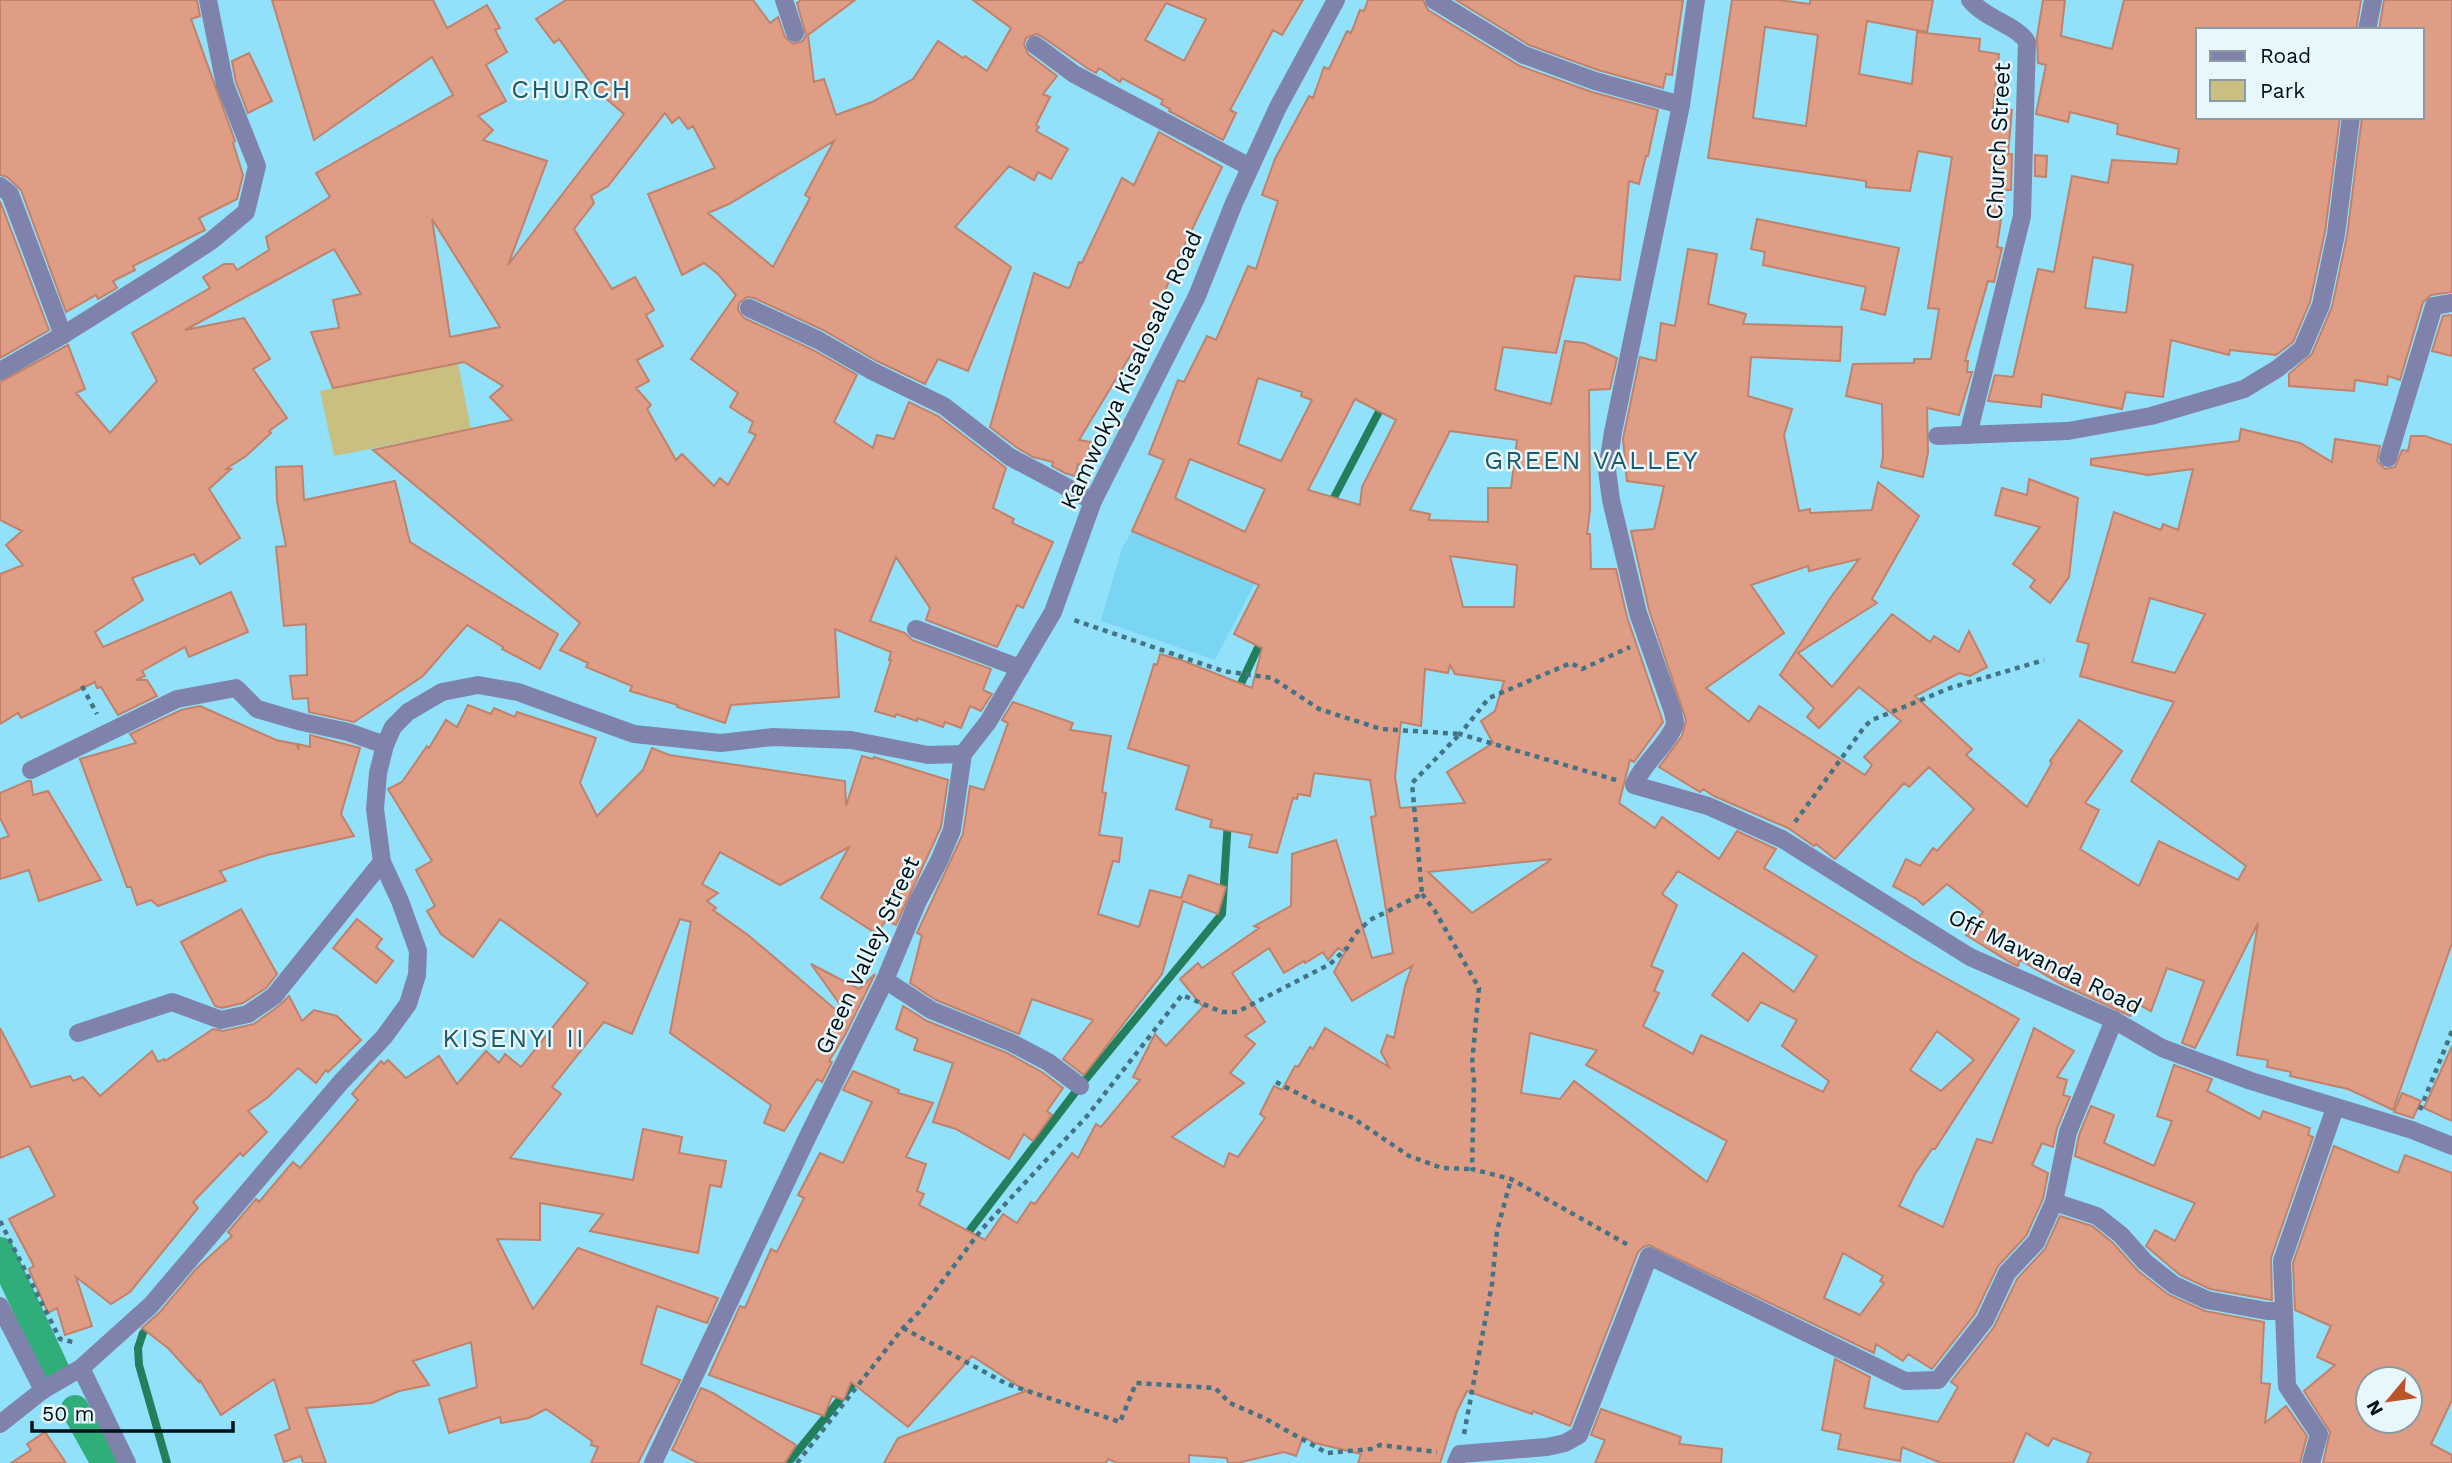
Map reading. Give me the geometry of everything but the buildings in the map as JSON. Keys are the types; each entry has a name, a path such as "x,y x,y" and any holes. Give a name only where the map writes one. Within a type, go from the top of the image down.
{"street":[{"path":"0,372 211,241 246,212 257,166 225,85 208,0"},
{"path":"784,0 795,33"},
{"name":"Kamwokya Kisalosalo Road","path":"962,754 988,722 1053,612 1093,501 1197,296 1250,167 1278,107 1336,0"},
{"path":"1434,0 1524,55 1595,81 1681,105"},
{"path":"1634,785 1637,776 1675,723 1638,613 1611,500 1608,470 1613,432 1681,105 1696,0"},
{"name":"Church Street","path":"1968,435 2022,216 2026,42 2022,34 1994,21 1970,0"},
{"path":"2367,28 2373,0"},
{"path":"1035,45 1074,74 1250,167"},
{"path":"1937,436 2068,431 2151,416 2244,389 2277,369 2302,349 2320,305 2333,246 2351,119"},
{"path":"0,186 10,194 63,335"},
{"path":"2388,458 2434,306 2452,303"},
{"path":"749,307 944,406 1010,457 1093,501"},
{"path":"916,629 1020,668"},
{"path":"0,1424 43,1390 81,1368 151,1305 341,1082 384,1037 408,1004 417,975 418,951 382,862 376,809 385,745 393,727 408,712 442,692 478,685 517,692 634,734 721,743 773,737 851,740 928,755 962,754"},
{"path":"31,770 177,699 236,688 257,709 348,732 385,745"},
{"name":"Green Valley Street","path":"653,1463 885,981 917,903 952,830 962,754"},
{"name":"Off Mawanda Road","path":"1634,785 1708,806 1782,839 1970,957 2114,1020 2162,1048 2251,1081 2412,1130 2452,1146"},
{"path":"78,1032 172,1002 221,1020 248,1013 274,996 382,862"},
{"path":"885,981 931,1010 1012,1043 1048,1062 1080,1086"},
{"path":"1458,1458 1547,1447 1565,1443 1579,1435 1649,1256 1905,1381 1938,1380 1984,1320 2007,1273 2036,1242 2054,1202 2068,1132 2114,1020"},
{"path":"2311,1463 2319,1434 2287,1386 2282,1261 2335,1108"},
{"path":"2054,1202 2097,1216 2121,1235 2145,1262 2174,1285 2207,1300 2267,1311 2284,1311"},
{"path":"0,1306 43,1390"},
{"path":"81,1368 127,1463"}],"path":[{"path":"1053,612 1223,671 1272,678 1319,709 1381,729 1460,734 1634,785"},
{"path":"1472,1169 1472,1064 1479,988 1436,911 1423,894 1412,783 1460,734 1489,698 1571,663 1582,668 1646,639"},
{"path":"1782,839 1864,726 1872,720 1950,688 2044,660"},
{"path":"82,686 107,733"},
{"path":"797,1463 982,1229 1088,1115 1182,995 1222,1012 1237,1012 1330,964 1370,920 1423,894"},
{"path":"2412,1130 2452,1031"},
{"path":"1276,1082 1320,1105 1353,1118 1409,1156 1442,1168 1472,1169 1511,1180 1649,1256"},
{"path":"903,1328 1007,1384 1120,1422 1136,1383 1215,1388 1230,1403 1264,1418 1327,1453 1371,1449 1380,1444 1458,1458 1492,1284 1497,1231 1511,1180"},
{"path":"0,1221 60,1339 101,1350"}],"shaded area":[{"path":"1132,531 1255,583 1215,660 1101,621 1122,548"}],"green space":[{"path":"458,363 471,429 334,456 320,391"}],"waterway":[{"path":"1329,507 1383,404"},
{"path":"1237,692 1263,637"},
{"path":"964,1238 1080,1086 1222,914 1228,820"},
{"path":"0,1251 56,1371"},
{"path":"143,1333 138,1348 139,1365 167,1463"},
{"path":"788,1463 859,1376"},
{"path":"75,1409 105,1463"}],"district":[{"name":"CHURCH","path":"572,89"},
{"name":"GREEN VALLEY","path":"1592,460"},
{"name":"KISENYI II","path":"514,1038"}]}
